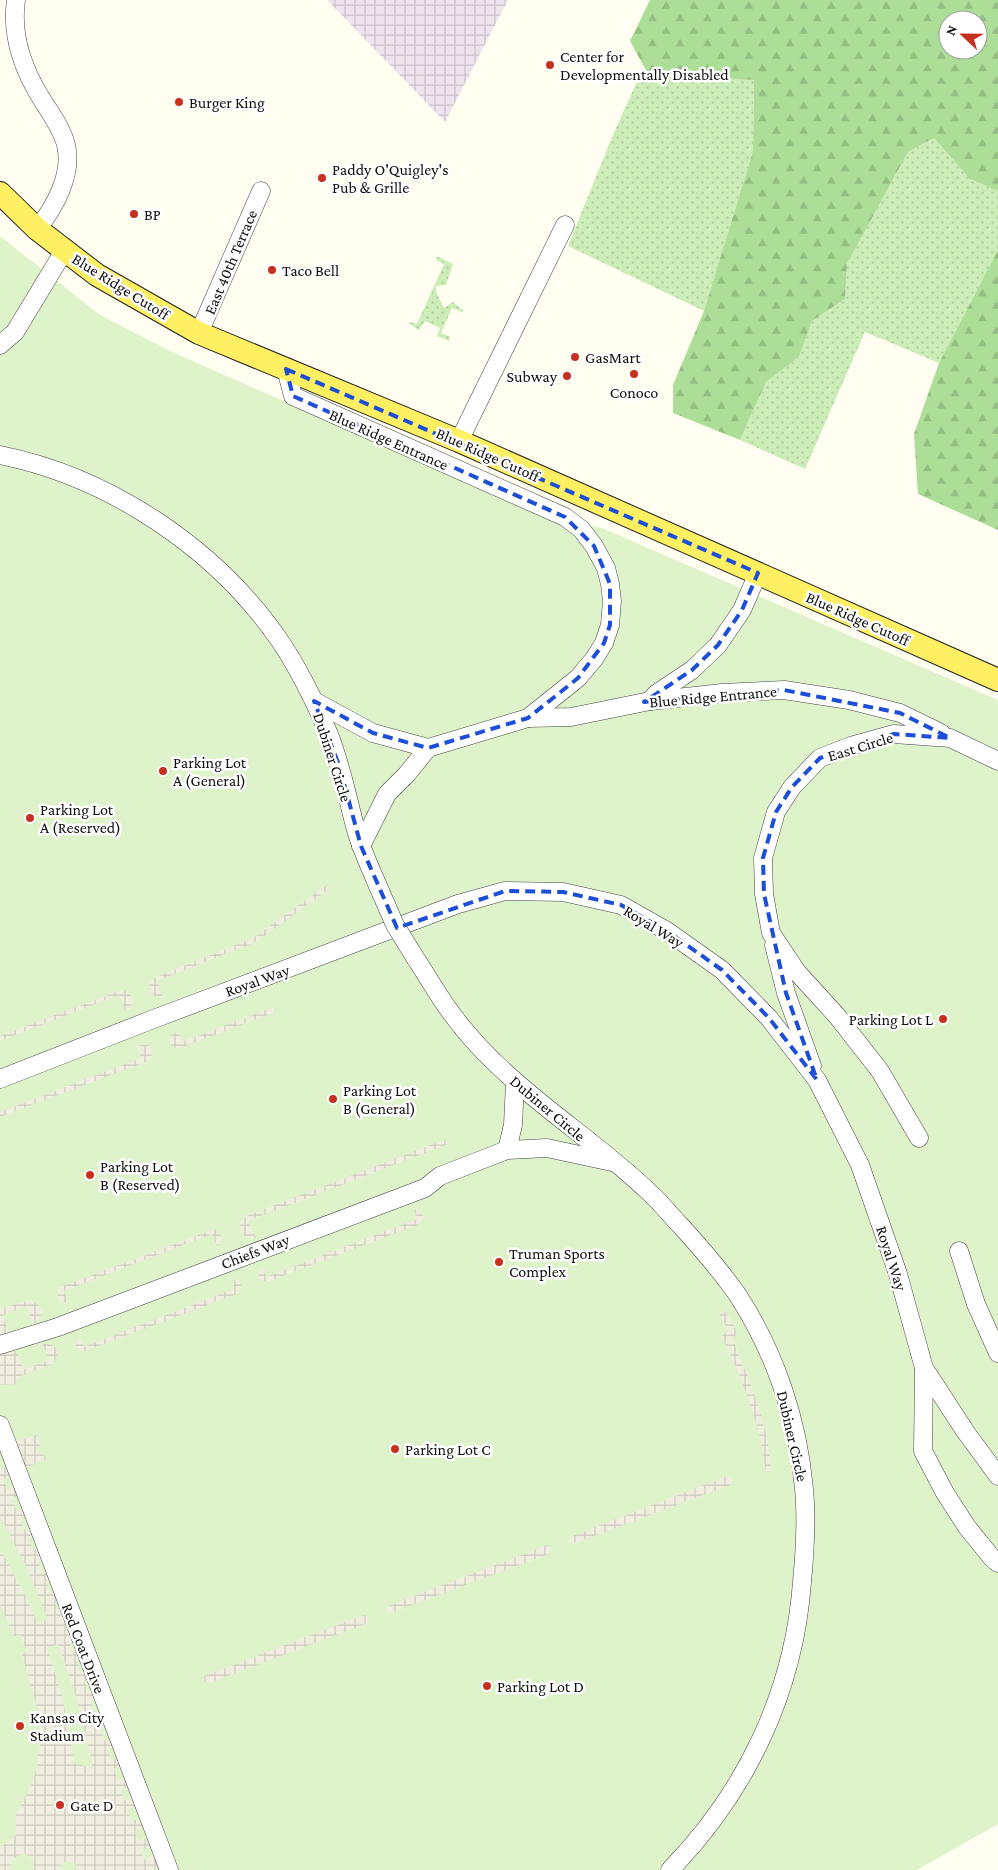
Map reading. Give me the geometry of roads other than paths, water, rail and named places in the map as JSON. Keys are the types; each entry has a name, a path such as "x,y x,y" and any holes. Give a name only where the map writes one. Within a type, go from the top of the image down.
{"main road":[{"name":"Blue Ridge Cutoff","path":"0,193 37,229 64,251 97,274 199,333 459,441 998,680"}],"street":[{"path":"16,0 17,36 21,58 30,80 62,133 66,147 67,160 62,185 45,219 37,229"},
{"name":"East 40th Terrace","path":"199,333 260,191"},
{"path":"459,441 565,225"},
{"path":"0,345 15,332 64,251"},
{"name":"Blue Ridge Entrance","path":"286,369 293,396 565,517 581,529 590,540 606,568 612,601 610,624 604,643 594,659 578,678 528,718"},
{"name":"Dubiner Circle","path":"0,455 67,474 106,491 151,516 234,585 280,641 300,673 328,734 339,765 361,846 395,925 452,1015 486,1054 515,1082 652,1194 707,1254 756,1325 784,1390 794,1430 804,1489 806,1526 801,1596 792,1653 782,1688 759,1744 729,1798 705,1831 670,1870"},
{"path":"650,701 656,694 692,670 718,645 742,610 758,573"},
{"name":"Blue Ridge Entrance","path":"528,718 570,717 650,701 722,693 784,690 849,700 900,713 950,738"},
{"path":"314,701 373,732 428,748 528,718"},
{"name":"East Circle","path":"817,1080 786,993 771,933 764,894 763,858 776,812 792,787 820,758 851,746 894,734 950,738 998,761"},
{"path":"361,846 386,794 407,774 428,748"},
{"name":"Royal Way","path":"0,1079 458,904 505,891 564,892 621,905 668,931 722,970 769,1018 817,1080 860,1165 898,1274 924,1368 965,1431 998,1476"},
{"name":"East Circle","path":"771,933 797,972 837,1016 880,1071 920,1138"},
{"path":"507,1150 513,1125 515,1082"},
{"name":"Chiefs Way","path":"0,1345 58,1328 425,1188 440,1176 507,1150 547,1148 615,1162"},
{"path":"959,1251 976,1304 998,1353"},
{"path":"924,1368 922,1452 945,1493 967,1526 998,1563"},
{"name":"Red Coat Drive","path":"0,1425 169,1870"}],"place":[{"name":"Center for Developmentally Disabled","path":"550,65"},
{"name":"Burger King","path":"179,102"},
{"name":"Paddy O'Quigley's Pub & Grille","path":"322,178"},
{"name":"BP","path":"134,214"},
{"name":"Taco Bell","path":"272,270"},
{"name":"GasMart","path":"575,357"},
{"name":"Conoco","path":"634,374"},
{"name":"Subway","path":"567,376"},
{"name":"Parking Lot A (General)","path":"163,771"},
{"name":"Parking Lot A (Reserved)","path":"30,818"},
{"name":"Parking Lot L","path":"943,1019"},
{"name":"Parking Lot B (General)","path":"333,1099"},
{"name":"Parking Lot B (Reserved)","path":"90,1175"},
{"name":"Truman Sports Complex","path":"499,1262"},
{"name":"Parking Lot C","path":"395,1449"},
{"name":"Parking Lot D","path":"487,1686"},
{"name":"Kansas City Stadium","path":"20,1726"},
{"name":"Gate D","path":"60,1805"}]}
